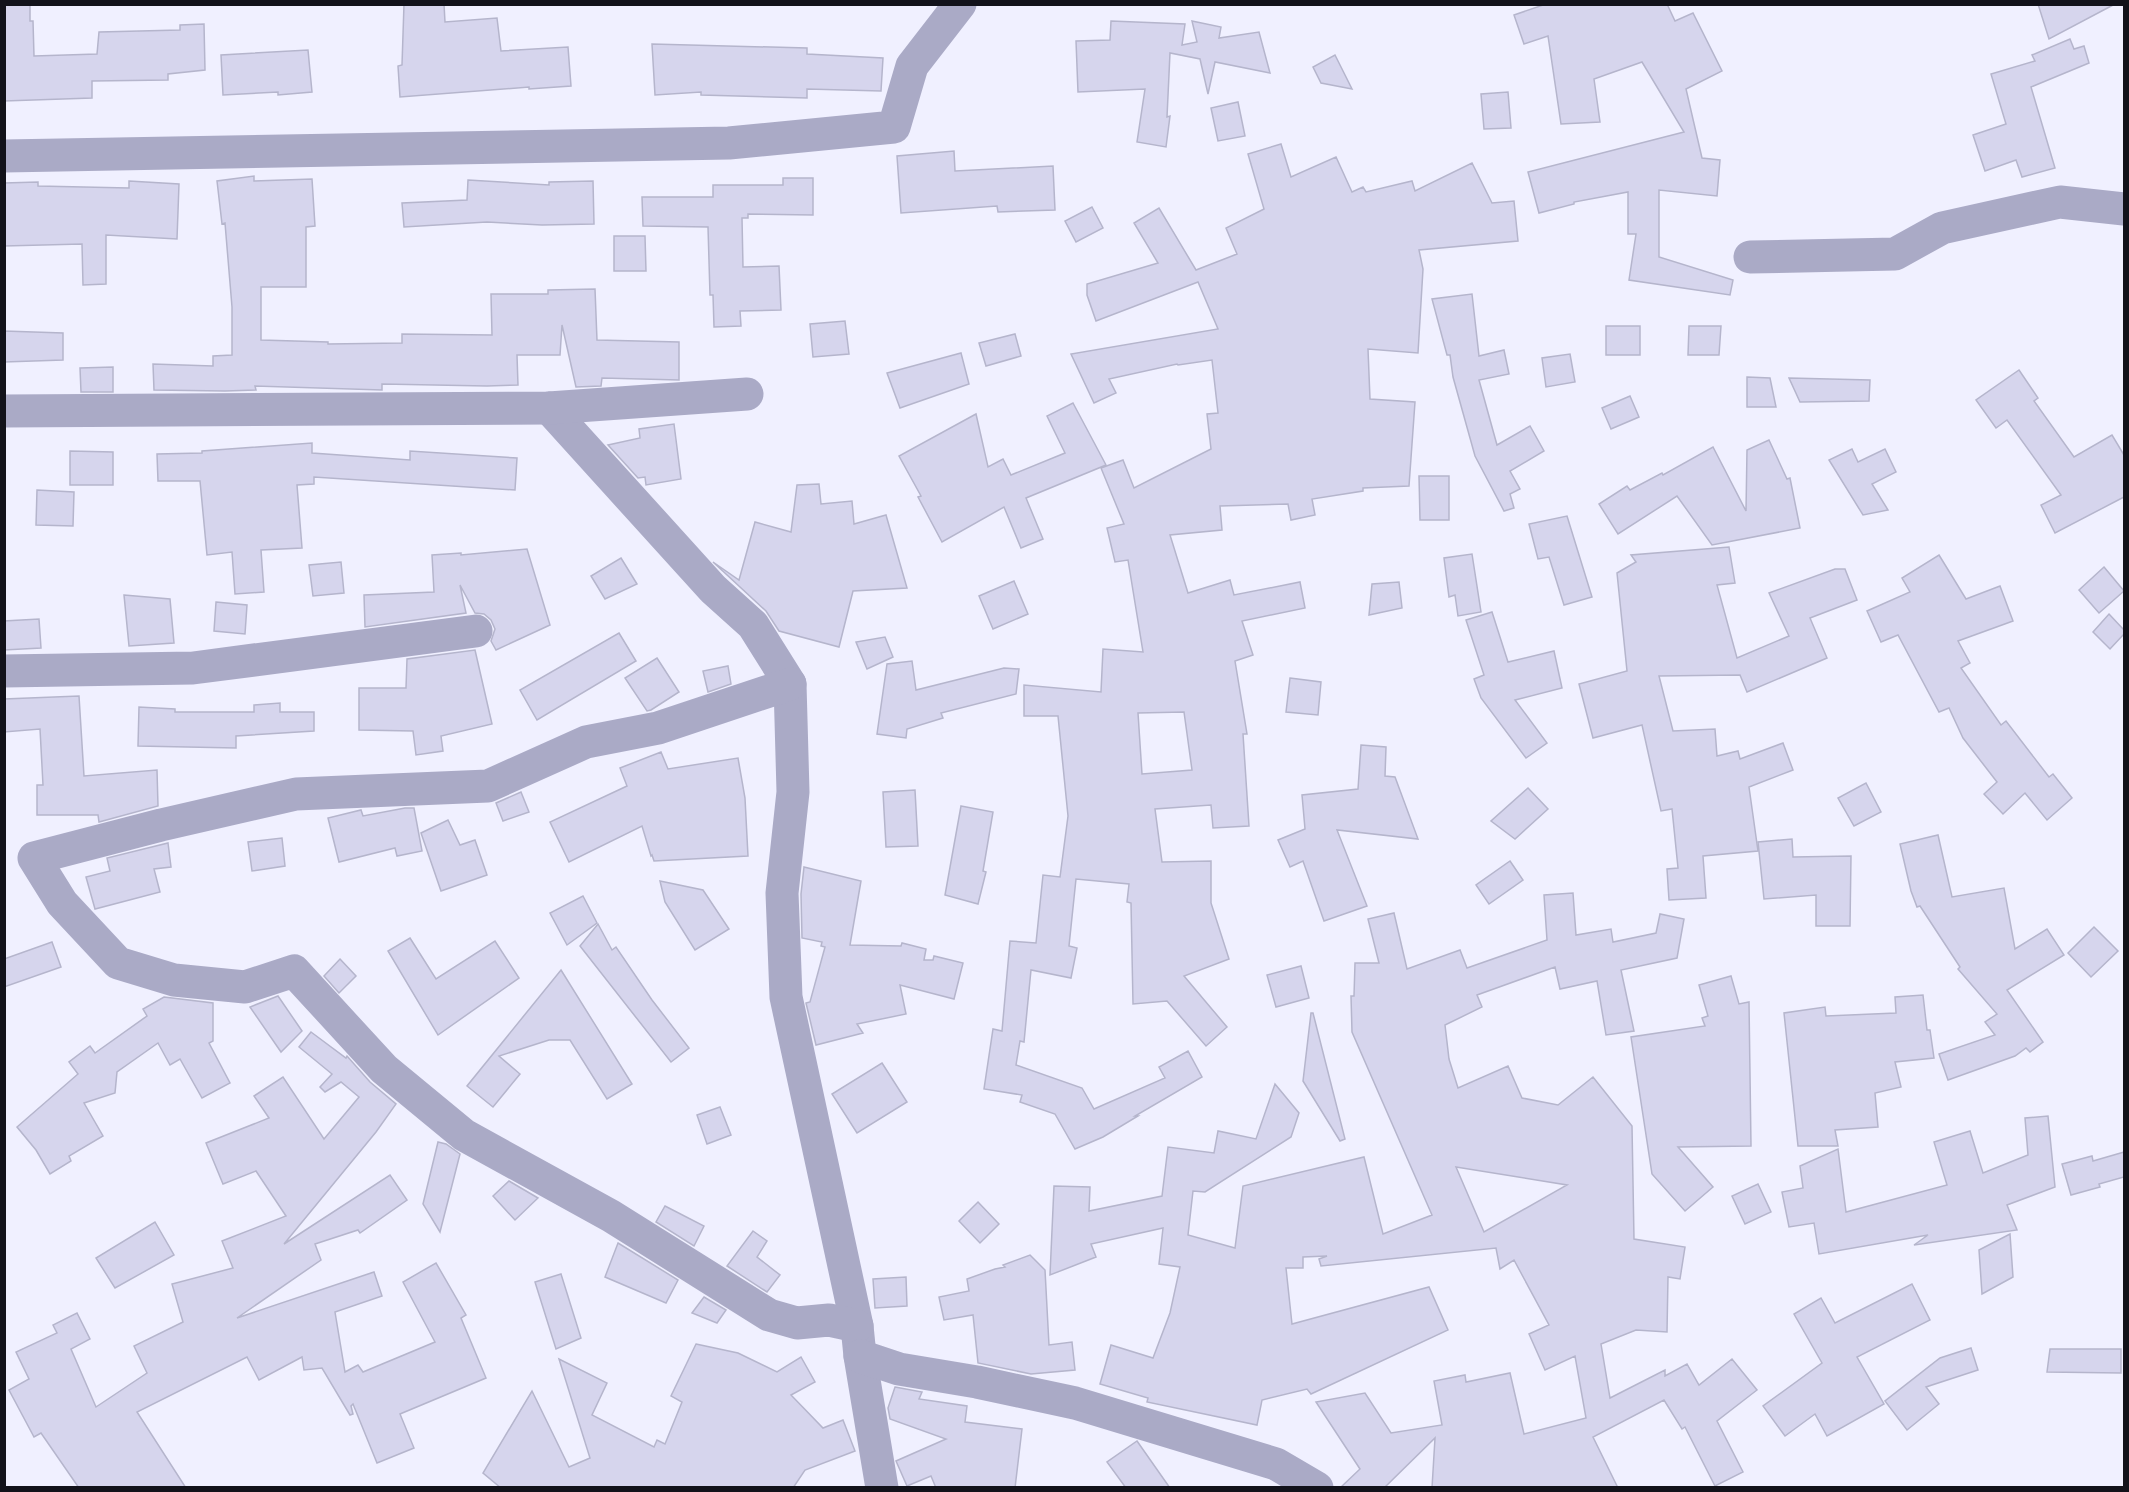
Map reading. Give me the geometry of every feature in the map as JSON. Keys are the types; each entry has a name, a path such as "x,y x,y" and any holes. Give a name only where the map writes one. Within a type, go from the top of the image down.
{"street":[{"path":"4,156 729,143 894,127 912,66 960,4"},
{"path":"1750,257 1895,254 1942,228 2060,202 2124,209"},
{"path":"4,411 549,408 747,393"},
{"path":"549,408 713,589 753,625 790,684 793,792 782,893 786,997 859,1341 882,1488"},
{"path":"4,671 193,668 476,631"},
{"path":"790,684 657,728 586,742 488,786 296,794 161,825 34,858 62,903 118,963 174,980 244,987 294,971 384,1069 464,1135 611,1216 769,1316 797,1323 829,1320 899,1369 977,1382 1075,1403 1276,1464 1317,1488"}],"building":[{"path":"4,4 30,4 34,56 97,54 99,32 180,30 180,25 204,24 205,70 168,74 168,80 92,81 92,98 4,101"},
{"path":"404,4 444,4 445,22 497,18 501,51 568,47 571,86 400,97 398,66 402,65"},
{"path":"1546,4 1667,4 1675,21 1693,13 1722,71 1686,89 1702,158 1720,160 1717,196 1659,190 1659,257 1733,280 1730,295 1629,280 1636,234 1628,234 1628,192 1574,202 1574,204 1539,213 1528,172 1684,132 1642,62 1594,79 1600,122 1561,124 1548,36 1524,44 1514,15"},
{"path":"2038,4 2115,4 2049,39"},
{"path":"1111,21 1185,24 1182,45 1197,42 1192,21 1221,27 1219,38 1259,32 1270,73 1215,62 1208,94 1200,59 1170,53 1167,117 1170,116 1166,147 1137,142 1145,89 1078,92 1076,41 1110,40"},
{"path":"2070,39 2074,49 2084,46 2089,63 2031,87 2055,168 2022,177 2016,160 1985,171 1973,135 2006,124 1991,74 2035,61 2032,55"},
{"path":"652,44 807,48 807,54 883,58 881,91 807,89 807,98 701,95 701,92 655,95"},
{"path":"308,50 312,92 278,95 278,92 223,95 221,55"},
{"path":"1335,55 1352,89 1321,83 1313,67"},
{"path":"1508,92 1511,128 1484,129 1481,94"},
{"path":"1238,102 1245,136 1218,141 1211,108"},
{"path":"1281,144 1291,177 1336,157 1352,192 1363,187 1366,192 1412,181 1415,191 1472,163 1492,203 1514,201 1518,241 1419,250 1423,269 1418,353 1368,349 1370,399 1415,402 1409,486 1363,488 1363,491 1312,499 1315,515 1291,520 1288,504 1220,506 1222,530 1170,535 1188,593 1230,580 1234,595 1300,582 1305,608 1242,621 1253,655 1235,661 1247,734 1243,734 1249,826 1213,828 1211,805 1155,809 1162,862 1211,861 1211,903 1229,959 1184,976 1227,1027 1206,1046 1167,1001 1133,1004 1131,903 1127,902 1129,884 1076,879 1069,946 1077,948 1071,978 1031,970 1024,1042 1020,1041 1016,1065 1082,1088 1094,1109 1165,1078 1159,1067 1188,1051 1202,1077 1103,1137 1075,1149 1055,1114 1020,1102 1022,1095 984,1089 993,1029 1002,1031 1010,941 1036,943 1043,875 1060,877 1068,816 1058,716 1024,716 1024,685 1101,692 1103,649 1143,652 1128,560 1115,562 1107,528 1124,524 1101,468 1123,460 1134,488 1211,449 1207,414 1218,413 1212,360 1177,364 1109,379 1116,393 1094,403 1071,354 1218,329 1198,282 1096,321 1087,295 1087,284 1158,263 1134,223 1159,208 1196,270 1237,254 1226,228 1264,209 1248,154","holes":["1184,712 1192,770 1142,774 1138,713"]},
{"path":"954,151 955,171 1053,166 1055,210 998,212 997,206 901,213 897,156"},
{"path":"254,176 254,181 312,179 315,226 306,227 306,287 261,287 261,340 328,342 328,344 402,343 402,334 492,335 491,294 548,294 548,290 595,289 597,340 679,342 679,380 602,378 601,386 576,387 562,325 560,355 517,355 518,385 382,384 382,390 255,386 256,390 154,390 153,364 213,366 213,356 232,355 232,307 225,223 222,224 217,181"},
{"path":"783,178 813,178 813,215 748,214 748,218 742,218 743,267 779,266 781,310 740,311 741,326 714,327 713,295 710,295 708,227 643,226 642,197 713,197 713,185 783,185"},
{"path":"468,180 549,185 549,182 593,181 594,224 542,225 487,222 404,227 402,203 467,200"},
{"path":"129,181 179,184 177,239 106,235 106,284 83,285 82,244 4,246 4,183 38,182 38,186 129,188"},
{"path":"1092,207 1103,228 1076,242 1065,221"},
{"path":"614,236 645,236 646,271 614,271"},
{"path":"1472,294 1479,356 1504,350 1509,374 1479,380 1497,445 1530,426 1544,451 1510,471 1520,489 1510,494 1514,508 1504,511 1475,456 1453,377 1450,355 1447,355 1432,299"},
{"path":"845,321 849,354 813,357 810,324"},
{"path":"1606,326 1640,326 1640,355 1606,355"},
{"path":"1689,326 1721,326 1719,355 1688,355"},
{"path":"4,331 63,333 63,360 4,362"},
{"path":"1015,334 1021,356 986,366 979,343"},
{"path":"961,353 969,384 900,408 887,373"},
{"path":"1570,354 1575,382 1546,387 1542,358"},
{"path":"113,367 113,392 81,392 80,368"},
{"path":"2019,370 2038,398 2034,401 2074,457 2112,435 2124,455 2124,497 2055,533 2041,505 2061,495 2007,420 1996,428 1976,400"},
{"path":"1747,377 1770,378 1776,407 1747,407"},
{"path":"1789,378 1870,380 1869,401 1800,402"},
{"path":"1630,396 1639,417 1611,429 1602,408"},
{"path":"1073,403 1106,465 1026,498 1043,539 1021,548 1004,507 942,542 899,456 976,414 988,467 1003,459 1011,475 1065,453 1047,416"},
{"path":"674,424 681,479 646,485 645,477 638,478 608,445 640,438 639,429"},
{"path":"1769,440 1787,479 1790,478 1800,528 1712,545 1677,496 1618,534 1599,504 1627,486 1630,490 1662,473 1663,475 1713,447 1746,511 1747,450"},
{"path":"312,443 312,453 410,460 410,451 517,458 515,490 314,477 314,484 297,485 302,548 261,550 264,592 235,594 232,552 207,555 200,481 158,481 157,454 202,453 202,451"},
{"path":"1852,449 1858,462 1885,449 1896,472 1872,484 1888,510 1863,515 1829,460"},
{"path":"70,451 113,452 113,485 70,485"},
{"path":"1419,476 1449,476 1449,520 1420,520"},
{"path":"819,484 821,504 852,501 854,524 886,515 907,588 853,591 839,647 779,631 766,611 713,562 739,580 755,522 791,532 797,485"},
{"path":"37,490 74,492 73,526 36,525"},
{"path":"1567,516 1592,597 1564,605 1549,557 1538,559 1529,524"},
{"path":"1729,547 1735,583 1717,585 1737,658 1789,636 1769,593 1835,569 1845,569 1857,600 1810,618 1827,658 1747,692 1740,675 1659,676 1673,731 1715,729 1717,756 1738,751 1740,759 1783,743 1793,770 1749,787 1758,851 1703,856 1706,898 1669,900 1667,869 1678,868 1672,809 1661,811 1642,725 1593,738 1579,684 1627,671 1617,573 1636,562 1631,555"},
{"path":"527,549 550,625 496,650 491,641 495,629 491,620 484,614 475,613 460,585 466,613 365,627 364,595 434,592 432,555 461,553 461,555"},
{"path":"1472,554 1481,612 1458,616 1455,595 1449,597 1444,558"},
{"path":"1939,555 1966,599 2000,586 2013,621 1958,641 1970,663 1961,668 2001,725 2006,721 2049,777 2053,774 2072,798 2047,820 2025,793 2003,814 1984,794 1997,782 1963,738 1949,708 1939,712 1898,635 1881,642 1867,611 1910,592 1902,578"},
{"path":"621,558 637,584 605,599 591,576"},
{"path":"341,562 344,593 313,596 309,565"},
{"path":"2104,567 2124,591 2099,613 2079,590"},
{"path":"1014,581 1028,614 993,629 979,596"},
{"path":"1399,582 1402,608 1369,615 1372,584"},
{"path":"124,595 170,599 174,643 129,646"},
{"path":"216,602 247,605 245,634 214,631"},
{"path":"1492,612 1508,662 1554,651 1562,688 1515,700 1547,743 1526,758 1481,698 1474,679 1484,675 1466,620"},
{"path":"2109,614 2124,630 2124,634 2110,649 2093,632"},
{"path":"39,619 41,648 4,650 4,621"},
{"path":"619,633 636,661 537,720 520,690"},
{"path":"885,637 893,657 867,669 856,642"},
{"path":"475,650 492,724 441,736 443,751 416,755 413,731 359,730 359,688 406,688 407,659"},
{"path":"657,658 679,692 647,711 625,678"},
{"path":"912,661 916,690 1004,668 1019,669 1016,694 941,713 943,718 907,729 906,738 877,734 887,664"},
{"path":"728,666 731,684 708,692 703,671"},
{"path":"1290,678 1321,682 1318,715 1286,712"},
{"path":"79,696 84,776 157,770 158,806 99,822 98,815 37,815 37,785 43,785 40,729 4,732 4,699"},
{"path":"280,703 280,712 314,712 314,731 236,736 236,748 138,746 139,707 175,709 175,712 254,712 254,705"},
{"path":"1361,745 1386,747 1385,776 1395,777 1418,839 1337,830 1367,906 1324,921 1303,861 1290,867 1278,840 1305,829 1302,795 1358,789"},
{"path":"661,752 668,769 738,758 745,798 748,856 654,861 642,826 569,862 550,822 627,786 620,768"},
{"path":"1866,783 1881,812 1854,826 1838,798"},
{"path":"1528,788 1548,809 1515,839 1491,821"},
{"path":"915,790 918,846 886,847 883,792"},
{"path":"521,792 529,812 503,821 496,803"},
{"path":"961,806 993,812 983,871 986,872 978,904 945,895"},
{"path":"414,808 422,851 397,856 395,848 339,862 328,818 361,810 363,816"},
{"path":"448,820 460,845 475,840 487,875 441,891 421,833"},
{"path":"1938,835 1952,897 2004,888 2015,949 2047,929 2064,955 2007,990 2043,1042 2030,1052 2026,1048 2015,1056 1948,1080 1939,1054 1995,1035 1985,1022 1997,1014 1958,969 1960,967 1920,906 1917,907 1911,891 1900,844"},
{"path":"282,838 285,866 252,871 248,842"},
{"path":"1792,839 1793,857 1851,856 1850,926 1816,926 1816,895 1764,899 1758,842"},
{"path":"168,843 171,867 154,869 160,892 95,909 86,877 110,871 107,858"},
{"path":"1510,861 1523,880 1489,904 1476,885"},
{"path":"804,867 861,881 850,945 901,946 902,943 926,949 924,960 933,960 934,956 963,963 954,999 900,985 906,1014 857,1024 863,1033 816,1045 806,1003 810,1002 825,947 821,946 822,942 802,938 801,894"},
{"path":"660,881 703,890 729,929 695,950 665,902"},
{"path":"1573,893 1576,935 1611,929 1613,942 1656,933 1660,914 1684,919 1677,958 1621,970 1634,1031 1606,1035 1597,981 1560,989 1555,967 1477,995 1482,1007 1445,1025 1449,1059 1458,1088 1508,1066 1522,1098 1558,1105 1593,1077 1632,1126 1634,1239 1685,1247 1680,1279 1668,1277 1667,1332 1636,1330 1601,1344 1610,1398 1665,1370 1665,1376 1687,1364 1699,1385 1732,1359 1757,1390 1717,1421 1743,1472 1715,1486 1685,1427 1682,1429 1664,1400 1593,1437 1618,1488 1432,1488 1435,1438 1384,1488 1340,1488 1360,1469 1316,1402 1365,1393 1391,1433 1442,1425 1434,1381 1465,1375 1466,1382 1510,1373 1524,1434 1586,1418 1575,1356 1545,1370 1529,1334 1549,1325 1514,1260 1500,1269 1496,1248 1321,1266 1319,1259 1327,1256 1303,1257 1303,1268 1286,1268 1292,1324 1429,1287 1448,1330 1311,1394 1307,1389 1262,1400 1257,1425 1147,1402 1148,1398 1100,1384 1111,1345 1153,1358 1170,1313 1180,1267 1159,1264 1163,1228 1091,1244 1096,1257 1050,1275 1054,1186 1090,1187 1089,1211 1162,1196 1168,1147 1214,1153 1218,1131 1256,1139 1275,1084 1299,1113 1291,1137 1205,1192 1193,1191 1188,1235 1235,1248 1243,1186 1364,1157 1383,1234 1432,1215 1352,1032 1351,996 1354,996 1355,963 1379,963 1368,919 1394,913 1407,969 1460,950 1467,968 1547,940 1544,895","holes":["1456,1167 1567,1185 1484,1232"]},
{"path":"583,896 597,923 567,945 550,913"},
{"path":"598,924 612,950 616,947 652,1000 689,1048 671,1062 580,946"},
{"path":"2094,927 2118,951 2091,977 2068,953"},
{"path":"410,938 436,979 495,941 519,978 438,1035 388,951"},
{"path":"52,942 61,967 4,987 4,959"},
{"path":"340,959 356,976 339,993 324,976"},
{"path":"1301,966 1309,998 1276,1007 1267,975"},
{"path":"561,970 632,1084 607,1099 570,1040 549,1040 499,1056 520,1074 493,1107 467,1086"},
{"path":"1731,976 1739,1004 1749,1002 1751,1146 1678,1147 1713,1187 1685,1211 1652,1174 1631,1037 1705,1026 1702,1018 1708,1016 1699,985"},
{"path":"1923,995 1927,1030 1930,1030 1934,1058 1895,1062 1901,1087 1875,1093 1878,1127 1835,1130 1838,1146 1798,1146 1784,1013 1825,1007 1826,1016 1896,1013 1895,997"},
{"path":"278,996 302,1031 281,1052 250,1007"},
{"path":"164,997 213,1003 213,1041 209,1043 230,1083 202,1098 180,1059 170,1065 158,1043 117,1072 115,1093 84,1103 103,1136 69,1156 71,1161 50,1174 36,1150 17,1127 78,1074 69,1062 90,1046 95,1053 147,1016 143,1009"},
{"path":"1311,1013 1313,1013 1345,1139 1340,1141 1303,1081"},
{"path":"311,1032 346,1058 347,1056 370,1082 396,1104 376,1132 284,1244 390,1175 407,1200 360,1233 358,1230 315,1244 321,1260 237,1318 374,1272 382,1296 335,1312 345,1372 358,1365 363,1372 435,1342 403,1282 436,1263 466,1315 461,1318 486,1378 400,1414 414,1448 377,1463 353,1404 351,1406 353,1414 350,1415 322,1368 304,1370 302,1357 259,1380 247,1357 137,1412 186,1488 79,1488 41,1433 34,1437 9,1390 29,1379 16,1352 57,1333 53,1325 77,1313 90,1339 71,1349 96,1407 147,1373 134,1346 183,1322 172,1284 233,1268 222,1241 286,1216 256,1171 223,1184 206,1143 269,1118 254,1096 283,1077 324,1139 359,1097 341,1082 325,1092 320,1087 332,1074 299,1047"},
{"path":"882,1063 907,1102 857,1133 832,1094"},
{"path":"720,1107 731,1135 707,1144 697,1115"},
{"path":"2048,1116 2055,1187 2007,1205 2017,1230 1914,1245 1928,1235 1819,1254 1814,1223 1789,1227 1782,1192 1803,1188 1800,1166 1838,1149 1846,1212 1947,1185 1934,1142 1970,1131 1983,1173 2028,1155 2025,1118"},
{"path":"438,1142 446,1144 460,1154 440,1232 423,1204"},
{"path":"2124,1152 2124,1177 2071,1195 2062,1164 2092,1156 2093,1161"},
{"path":"509,1181 538,1198 515,1220 493,1196"},
{"path":"1758,1184 1771,1212 1745,1224 1732,1196"},
{"path":"978,1202 999,1224 980,1243 959,1221"},
{"path":"665,1206 704,1226 694,1246 656,1222"},
{"path":"155,1222 174,1255 115,1288 96,1258"},
{"path":"753,1231 767,1241 757,1257 780,1275 767,1292 727,1266"},
{"path":"2010,1234 2013,1277 1982,1294 1979,1250"},
{"path":"618,1243 678,1280 666,1303 605,1277"},
{"path":"1030,1255 1045,1270 1049,1345 1072,1342 1075,1370 1031,1374 978,1363 973,1315 944,1320 939,1297 969,1291 967,1279 1005,1267 1003,1265"},
{"path":"561,1274 581,1338 556,1349 535,1282"},
{"path":"906,1277 907,1306 875,1308 873,1279"},
{"path":"1912,1284 1930,1320 1857,1357 1884,1404 1827,1436 1815,1414 1785,1436 1763,1406 1822,1363 1794,1314 1821,1298 1835,1323"},
{"path":"704,1297 726,1310 717,1323 692,1313"},
{"path":"696,1344 738,1353 777,1372 801,1357 815,1382 791,1395 823,1428 843,1420 855,1451 805,1470 793,1488 501,1488 483,1473 532,1391 569,1467 590,1458 559,1359 607,1383 592,1415 654,1447 657,1440 665,1444 682,1402 671,1396"},
{"path":"1971,1348 1978,1370 1926,1387 1939,1404 1907,1430 1885,1401 1940,1358"},
{"path":"2050,1349 2121,1349 2121,1373 2047,1372"},
{"path":"895,1387 922,1392 919,1399 967,1406 965,1422 1022,1429 1015,1488 936,1488 931,1476 907,1486 896,1461 946,1439 890,1419 888,1408"},
{"path":"1137,1441 1170,1488 1126,1488 1107,1462"}]}
